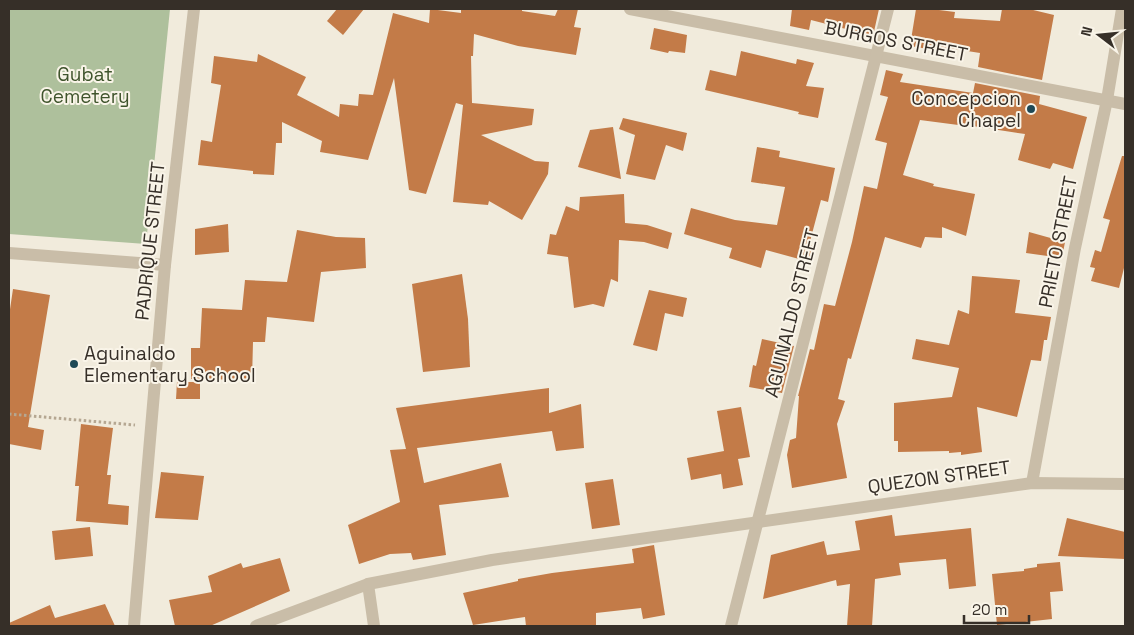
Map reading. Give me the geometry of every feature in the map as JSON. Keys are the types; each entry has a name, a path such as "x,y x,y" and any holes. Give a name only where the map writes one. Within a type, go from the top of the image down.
{"street":[{"name":"PADRIQUE STREET","path":"134,626 165,265 194,9"},
{"name":"BURGOS STREET","path":"630,9 1125,104"},
{"name":"AGUINALDO STREET","path":"731,626 888,9"},
{"name":"PRIETO STREET","path":"1032,483 1075,248 1107,100 1122,9"},
{"path":"9,253 165,265"},
{"name":"QUEZON STREET","path":"256,626 368,584 492,560 1032,483 1125,484"},
{"path":"368,584 374,626"}],"path":[{"path":"9,414 151,426"}],"green space":[{"name":"Gubat Cemetery","path":"9,9 170,9 146,244 9,234"}],"building":[{"path":"337,9 364,9 343,35 327,21"},
{"path":"430,9 461,13 461,9 522,9 522,11 555,16 558,9 578,9 574,27 581,28 576,55 518,46 474,34 473,56 471,56 472,103 534,109 532,125 481,135 535,161 549,162 548,174 522,220 489,201 488,205 453,202 463,105 456,103 426,194 409,190 394,78 368,160 320,152 322,141 282,122 282,143 276,143 274,175 253,174 253,171 198,165 201,140 212,142 221,85 211,83 214,56 257,62 258,54 306,77 297,95 339,117 340,104 358,106 359,94 373,95 393,13 429,23"},
{"path":"792,9 879,9 873,36 811,20 809,30 790,26"},
{"path":"916,9 955,12 954,18 1000,21 1002,9 1029,9 1054,15 1042,80 978,67 980,53 929,45 928,49 910,46"},
{"path":"654,28 687,35 685,53 669,51 668,53 650,49"},
{"path":"741,51 796,64 797,59 814,63 806,86 824,88 818,118 705,90 710,70 736,76"},
{"path":"886,70 903,74 900,82 973,93 975,83 1040,96 1039,104 1087,117 1073,169 1053,163 1050,169 1018,160 1025,134 920,120 903,175 934,184 933,186 975,194 966,236 942,227 942,238 925,237 921,248 885,237 851,359 848,358 838,399 845,401 837,424 847,478 792,488 787,455 790,440 796,438 798,396 810,349 814,350 824,304 835,306 864,186 877,189 887,143 875,140 888,97 880,95"},
{"path":"623,118 687,133 683,151 666,145 655,180 626,174 635,135 619,129"},
{"path":"613,127 621,179 578,167 590,130"},
{"path":"757,147 780,151 779,157 835,168 828,202 821,200 809,245 814,246 810,262 766,250 761,268 729,258 732,248 684,234 691,208 735,220 777,225 785,187 751,182"},
{"path":"1122,156 1125,156 1125,264 1119,288 1091,281 1095,268 1090,267 1095,250 1101,252 1110,220 1103,218"},
{"path":"624,194 625,223 647,225 672,233 668,249 644,242 619,240 618,282 611,279 604,307 593,304 574,308 568,257 547,254 550,234 556,235 566,206 579,211 580,197"},
{"path":"228,224 229,252 195,255 195,229"},
{"path":"297,230 336,237 365,238 366,268 321,272 314,322 267,317 265,342 253,342 252,380 191,379 191,348 200,348 202,308 242,310 245,280 287,282"},
{"path":"1029,232 1065,242 1062,258 1026,253"},
{"path":"462,274 468,319 470,367 423,372 412,284"},
{"path":"972,276 1020,280 1015,313 1051,317 1047,340 1044,340 1041,361 1031,360 1017,417 977,407 982,452 961,455 961,452 949,453 949,451 898,452 898,441 894,441 894,403 952,397 959,368 912,359 916,339 949,345 958,310 969,314"},
{"path":"13,289 50,295 28,427 44,430 41,450 9,444 9,316"},
{"path":"649,290 687,298 683,317 665,313 657,351 633,345"},
{"path":"762,339 794,346 782,393 749,387 753,365 756,366"},
{"path":"177,382 200,382 200,399 176,399"},
{"path":"549,388 549,413 581,404 584,448 556,451 552,431 417,448 424,483 501,463 509,497 439,505 446,555 413,560 411,553 390,554 359,564 348,525 400,502 390,450 406,449 396,408"},
{"path":"741,407 750,457 738,459 743,485 723,489 721,474 691,480 687,458 724,451 717,411"},
{"path":"81,424 113,428 107,475 111,475 108,504 129,506 128,525 76,521 79,486 75,486"},
{"path":"161,472 204,476 198,520 155,518"},
{"path":"613,479 620,525 592,529 585,483"},
{"path":"892,515 895,536 971,528 976,586 949,589 946,559 899,563 901,575 875,579 872,626 847,626 850,584 837,586 836,580 763,599 771,555 824,541 827,555 860,550 855,521"},
{"path":"1067,518 1125,532 1125,559 1058,556"},
{"path":"90,527 93,556 55,560 52,531"},
{"path":"654,545 665,615 643,619 641,608 596,613 596,626 526,626 525,617 473,625 463,593 518,581 518,579 552,573 634,563 632,549"},
{"path":"280,558 290,591 210,626 175,626 169,600 212,592 208,576 241,563 243,568"},
{"path":"1060,562 1063,591 1050,592 1052,619 997,625 992,574 1024,571 1024,569 1037,567 1037,564"},
{"path":"105,604 115,626 9,626 9,623 50,605 55,618"}],"place":[{"name":"Concepcion Chapel","path":"1031,109"},
{"name":"Aguinaldo Elementary School","path":"74,364"}]}
